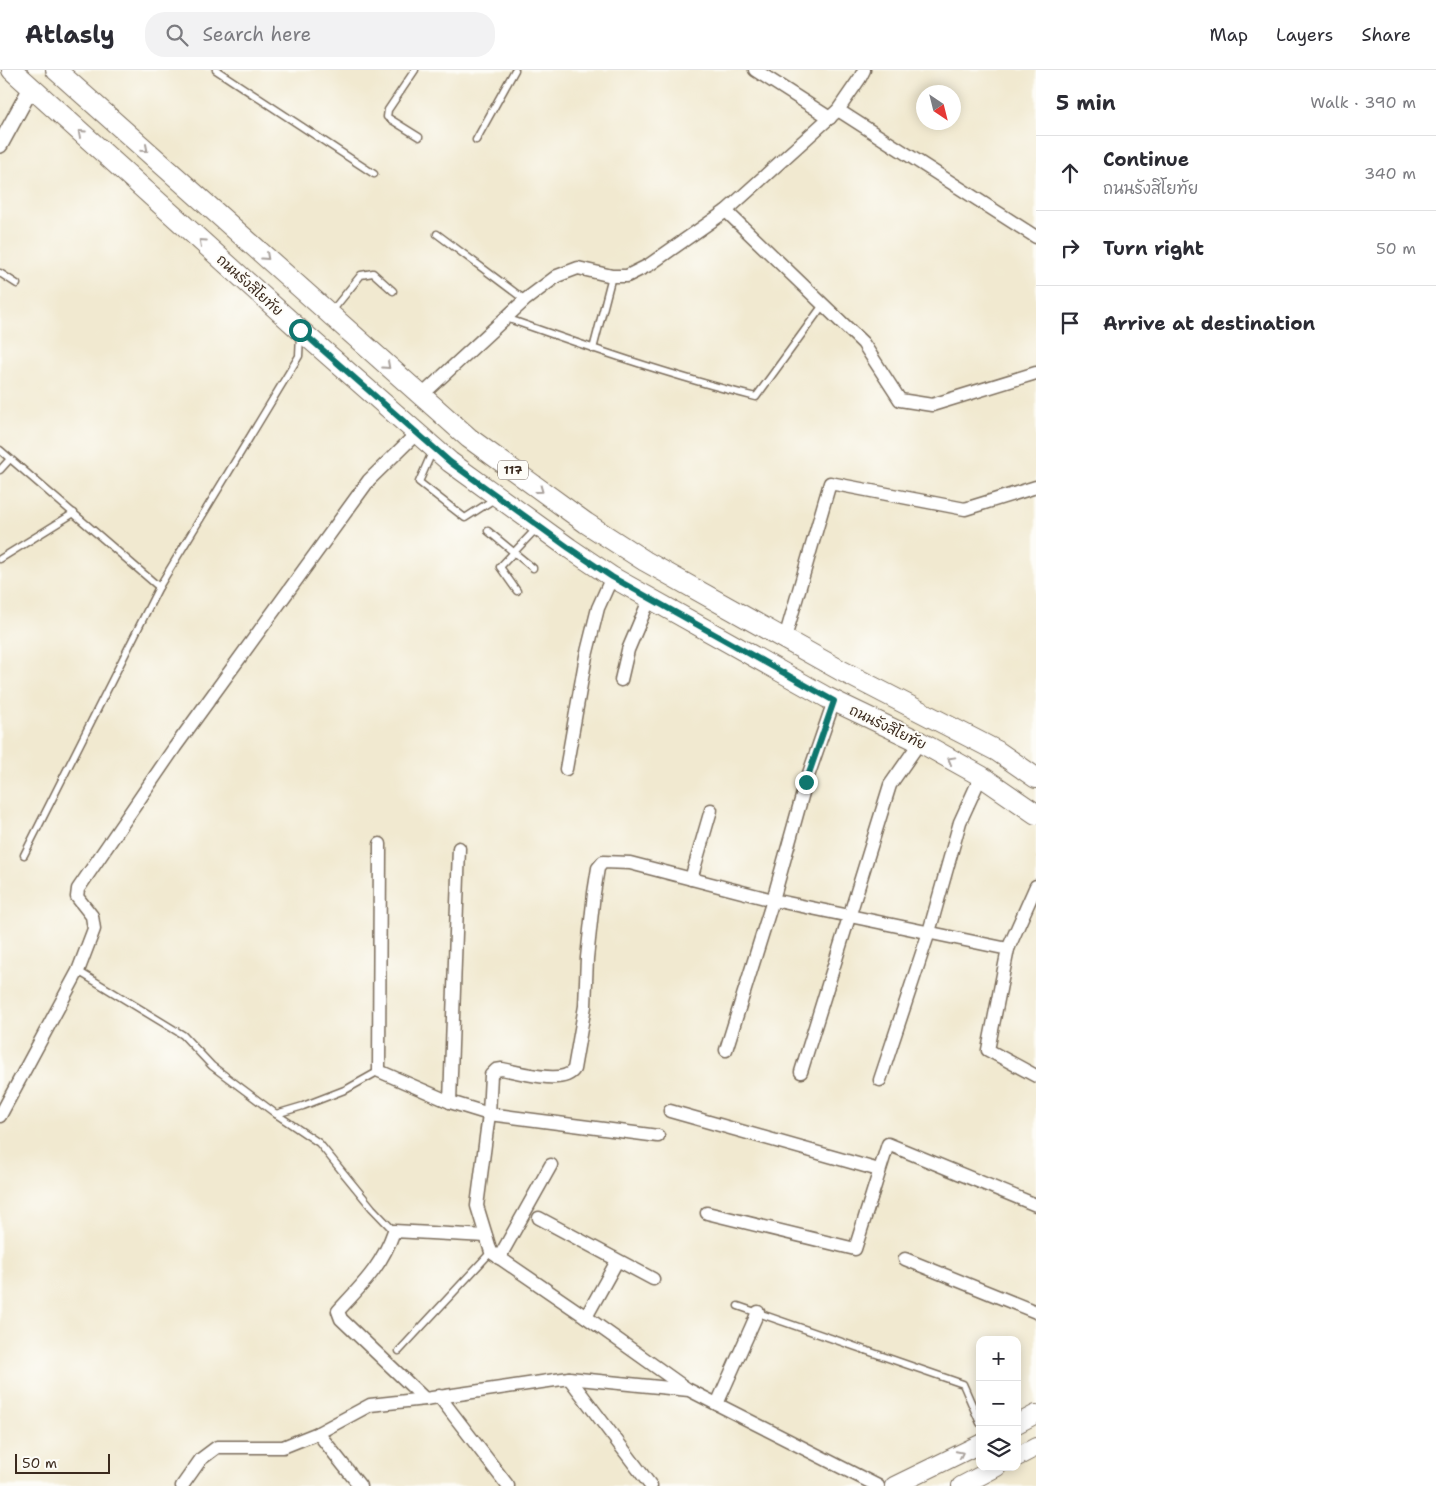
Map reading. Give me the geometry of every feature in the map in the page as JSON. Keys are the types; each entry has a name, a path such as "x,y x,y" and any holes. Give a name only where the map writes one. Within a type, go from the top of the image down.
{"main road":[{"name":"ถนนรังสิโยทัย","path":"12,70 300,330 450,462 612,577 830,699 920,742 981,776 1036,814"},
{"name":"ถนนรังสิโยทัย","path":"56,70 469,438 586,523 644,561 840,670 997,751 1036,778"},
{"path":"830,699 840,670"},
{"path":"1021,1422 1036,1414"},
{"path":"894,1486 976,1446"},
{"path":"1021,1455 1036,1447"},
{"path":"960,1486 989,1471"}],"street":[{"path":"755,70 834,114 1036,237"},
{"path":"421,396 524,300 557,276 578,268 612,276 627,276 649,265 726,211 834,114 864,70"},
{"path":"0,145 31,88"},
{"path":"726,211 863,343 900,400 932,405 1036,374"},
{"path":"0,1116 78,971 94,926 92,916 77,899 78,889 175,748 369,480 418,432"},
{"path":"785,638 830,483 965,509 1036,487"},
{"path":"566,769 586,656 598,608 612,577"},
{"path":"620,680 628,650 650,598"},
{"path":"726,1050 773,900 830,699"},
{"path":"801,1072 890,785 920,742"},
{"path":"880,1080 929,932 960,822 981,776"},
{"path":"691,878 711,810"},
{"path":"380,844 379,1071 450,1102 489,1114 658,1136"},
{"path":"450,1102 460,848"},
{"path":"878,1486 689,1390 495,1255 486,1236 477,1206 492,1075 496,1070 502,1069 542,1076 564,1077 572,1073 585,1006 587,958 594,893 598,868 603,862 630,863 773,900 1008,949"},
{"path":"1036,886 1008,949 988,1050 1036,1076"},
{"path":"670,1111 879,1170"},
{"path":"707,1213 854,1248 888,1144 1036,1205"},
{"path":"495,1255 550,1165"},
{"path":"539,1218 653,1279"},
{"path":"425,1399 341,1319 338,1310 371,1276 390,1243 394,1231 486,1236"},
{"path":"905,1259 1036,1312"},
{"path":"586,1317 617,1261"},
{"path":"717,1404 758,1312"},
{"path":"182,1486 201,1459 217,1447 283,1447 318,1433 370,1404 425,1399 569,1378 689,1390"},
{"path":"569,1378 651,1486"},
{"path":"439,1396 508,1486"},
{"path":"318,1433 360,1486"}],"lane":[{"path":"216,70 374,174"},
{"path":"415,70 388,110 387,117 419,137"},
{"path":"476,140 515,70"},
{"path":"437,234 524,300"},
{"path":"0,273 17,284"},
{"path":"329,314 361,275 373,273 393,291"},
{"path":"593,349 612,276"},
{"path":"506,318 593,349 721,389 756,397 823,305"},
{"path":"24,855 159,587 300,356 300,330"},
{"path":"434,447 419,482 465,518 498,496"},
{"path":"0,450 159,587"},
{"path":"0,470 10,459"},
{"path":"0,559 74,513"},
{"path":"517,591 500,568 539,526"},
{"path":"488,531 533,568"},
{"path":"78,971 184,1035 212,1066 276,1114 319,1143 372,1208 394,1231"},
{"path":"276,1114 347,1089 379,1071"},
{"path":"398,1352 495,1255"},
{"path":"738,1306 963,1384 976,1414"}],"route":[{"path":"300,330 450,462 569,548 612,577 834,701 806,782"}]}
